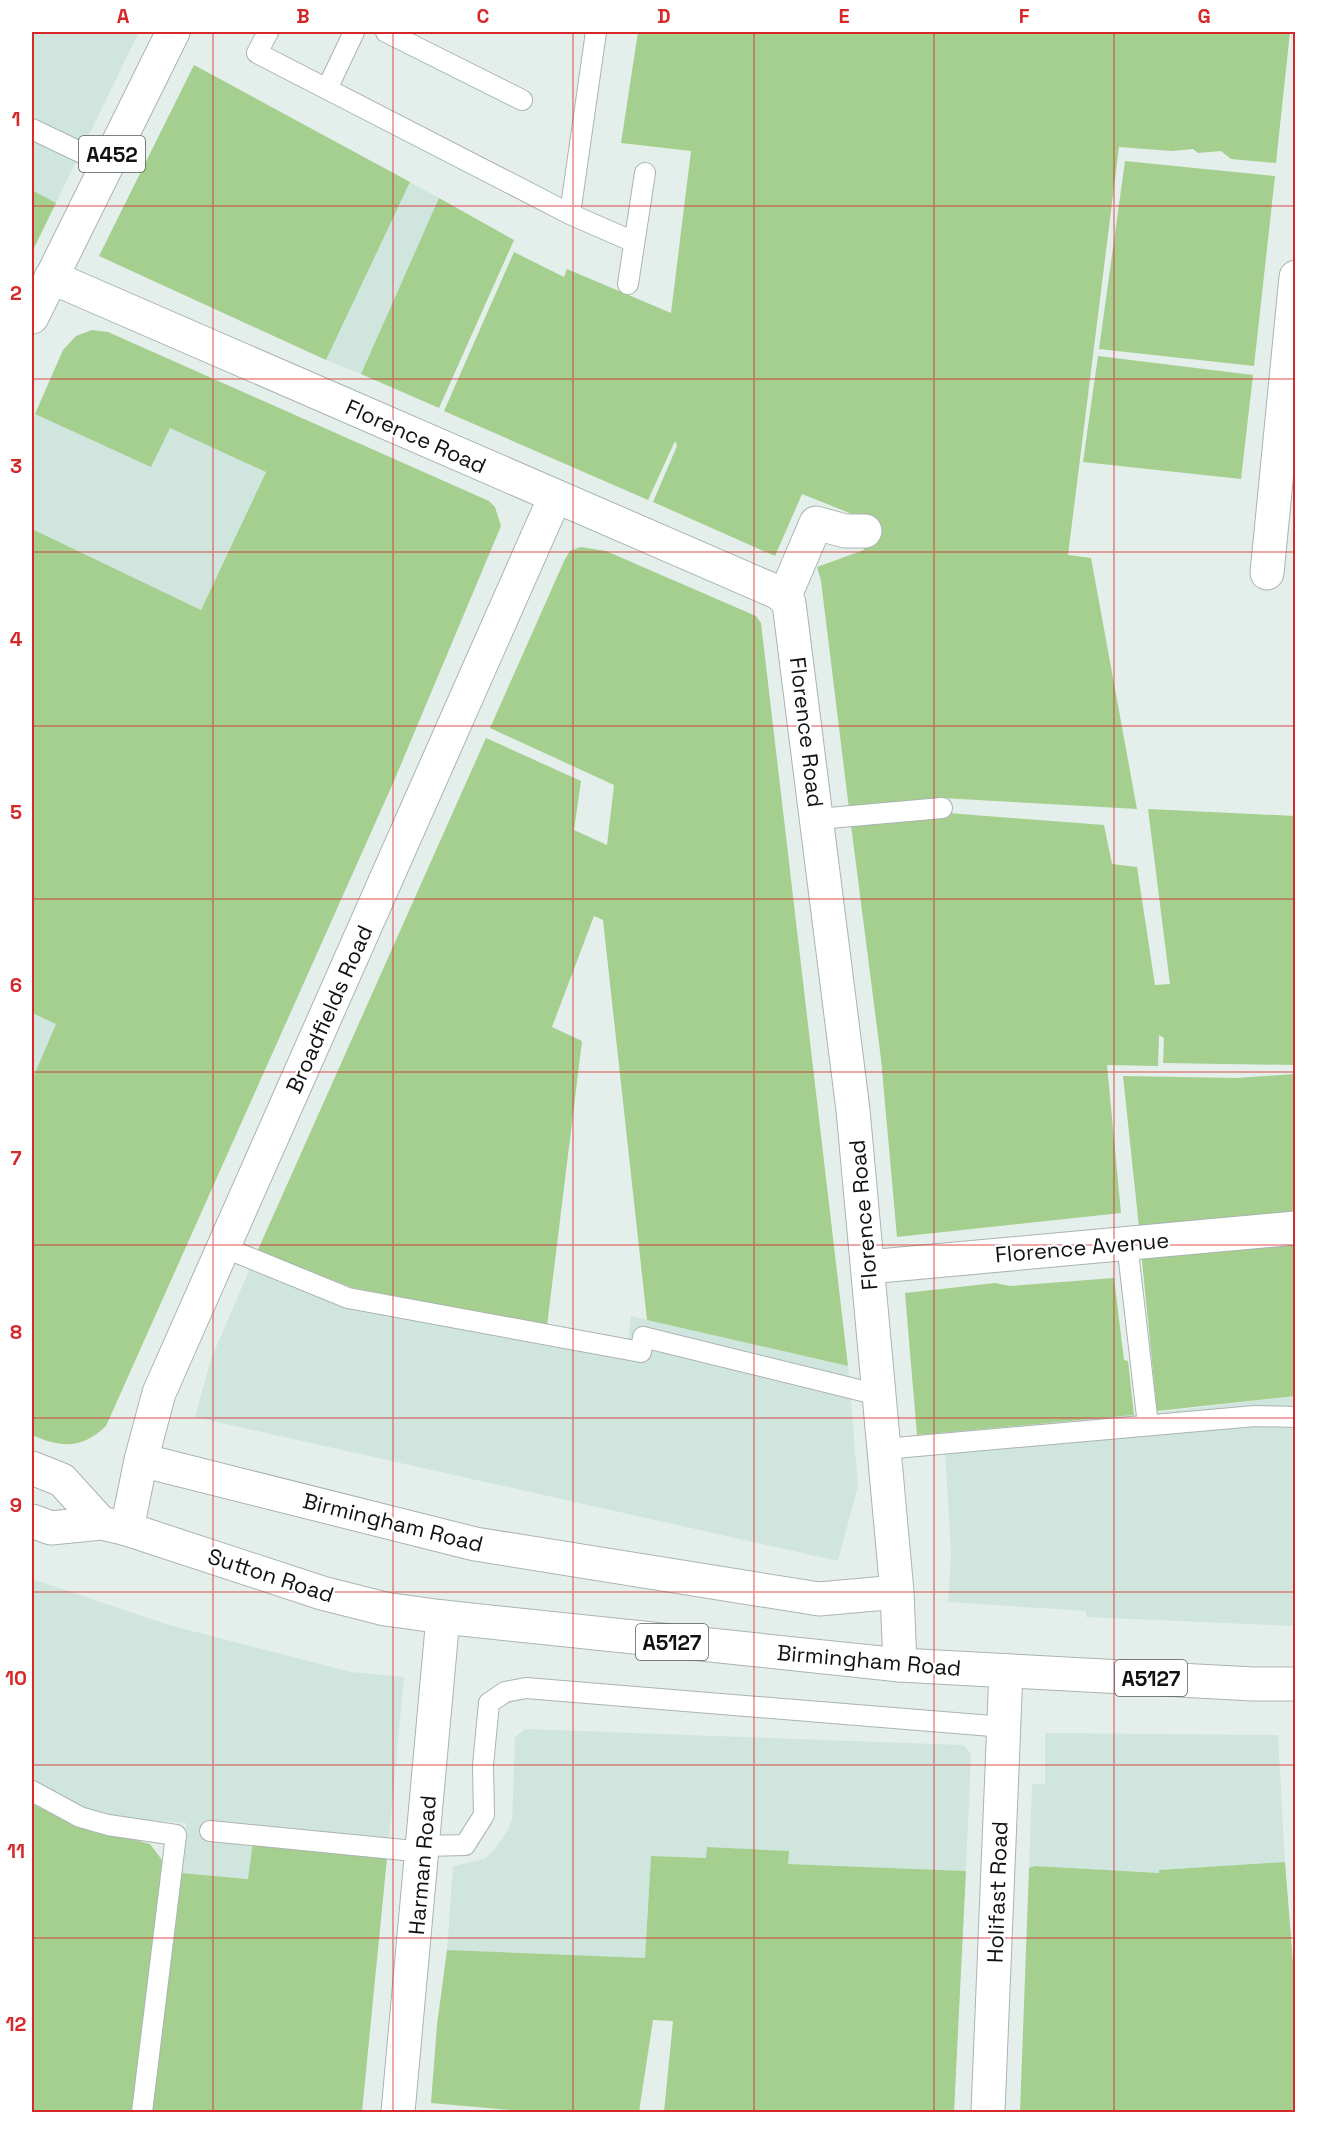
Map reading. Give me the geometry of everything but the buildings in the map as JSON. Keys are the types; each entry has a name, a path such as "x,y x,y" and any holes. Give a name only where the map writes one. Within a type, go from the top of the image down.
{"main road":[{"name":"A452","path":"32,317 174,32"},
{"name":"Florence Road","path":"51,277 768,588 789,603 793,619 854,1110 897,1592 900,1665"},
{"path":"1267,573 1296,277"},
{"name":"Broadfields Road","path":"114,1526 141,1460 159,1393 555,497"},
{"path":"784,598 816,524 845,531 865,531"},
{"name":"Florence Avenue","path":"868,1267 1296,1228"},
{"name":"Birmingham Road","path":"141,1460 475,1544 819,1599 897,1592"},
{"name":"Sutton Road","path":"32,1468 62,1480 114,1526"},
{"name":"Sutton Road","path":"32,1521 51,1528 114,1526 322,1593 385,1609 443,1617"},
{"name":"Birmingham Road","path":"443,1617 900,1665 1296,1684"},
{"name":"Harman Road","path":"398,2112 424,1849 443,1617"},
{"name":"Holifast Road","path":"988,2112 1006,1671"}],"lane":[{"path":"268,32 257,53 570,214 633,242"},
{"path":"327,89 354,32"},
{"path":"386,32 522,100"},
{"path":"570,214 596,32"},
{"path":"32,129 107,165"},
{"path":"628,284 645,173"},
{"path":"818,819 942,808"},
{"path":"1127,1243 1148,1425"},
{"path":"223,1247 348,1298 641,1352 643,1337 879,1395"},
{"path":"884,1449 1255,1416 1296,1418"},
{"path":"210,1831 424,1849 465,1845 484,1815 483,1765 489,1703 506,1692 526,1688 1004,1727"},
{"path":"32,1791 80,1816 108,1825 176,1835 142,2112"}],"shaded area":[{"path":"32,32 139,32 56,203 32,190"},
{"path":"410,182 439,198 361,374 326,360"},
{"path":"35,414 151,466 170,427 266,471 201,610 32,529 32,421"},
{"path":"32,1013 56,1024 32,1080"},
{"path":"257,1252 354,1288 628,1340 631,1316 848,1366 858,1486 838,1561 195,1417 211,1359"},
{"path":"1295,1396 1295,1626 1086,1617 1086,1611 948,1602 951,1554 944,1432 1134,1415"},
{"path":"32,1579 169,1625 351,1672 404,1677 387,1858 253,1843 249,1879 181,1873 186,1823 117,1818 89,1812 32,1785"},
{"path":"525,1729 963,1745 971,1754 966,1871 788,1864 788,1851 707,1847 707,1858 651,1856 645,1958 447,1950 453,1866 485,1859 508,1830 512,1820 515,1737"},
{"path":"1045,1733 1278,1735 1285,1862 1159,1870 1159,1873 1035,1866 1029,1868 1032,1784 1045,1784"}],"green space":[{"path":"638,32 1290,32 1276,163 1231,159 1221,151 1198,153 1193,149 1172,151 1119,147 1068,555 1091,558 1137,809 942,798 849,809 821,581 817,567 864,550 857,516 802,494 775,556 653,502 677,446 675,441 648,500 444,411 514,252 564,277 567,269 671,313 691,151 621,143"},
{"path":"194,65 410,182 326,360 99,256"},
{"path":"1125,161 1275,176 1254,366 1099,349"},
{"path":"32,190 56,203 32,252"},
{"path":"439,198 514,240 439,408 361,374"},
{"path":"92,330 108,332 489,501 495,507 501,526 394,781 106,1426 88,1439 62,1444 32,1435 32,1080 56,1024 32,1013 32,529 201,610 266,472 170,428 151,467 35,414 63,350 76,336"},
{"path":"1098,356 1253,375 1241,479 1083,462"},
{"path":"581,547 606,551 756,616 761,623 848,1366 647,1320 603,920 594,916 552,1027 582,1041 547,1326 354,1288 257,1252 486,738 581,781 574,830 607,845 614,785 490,728 565,559 570,551"},
{"path":"1148,809 1295,816 1295,1065 1163,1063 1164,1038 1159,1035 1158,1066 1107,1065 1121,1213 897,1237 881,1059 851,825 948,813 1104,825 1112,864 1137,867 1155,985 1170,984"},
{"path":"1295,1074 1295,1222 1140,1237 1123,1076 1237,1078"},
{"path":"1295,1237 1295,1396 1157,1411 1141,1251"},
{"path":"1114,1278 1124,1360 1128,1361 1134,1415 917,1435 905,1293 995,1283 1010,1286"},
{"path":"32,1804 77,1825 150,1844 162,1860 132,2112 32,2112"},
{"path":"253,1842 387,1858 362,2112 151,2112 181,1873 248,1879"},
{"path":"707,1847 789,1851 788,1864 966,1871 954,2112 664,2112 673,2021 653,2020 639,2112 531,2112 431,2103 437,2025 447,1950 645,1958 651,1856 706,1858"},
{"path":"1285,1862 1295,1988 1295,2112 1020,2112 1029,1868 1035,1866 1159,1873 1159,1870"}]}
